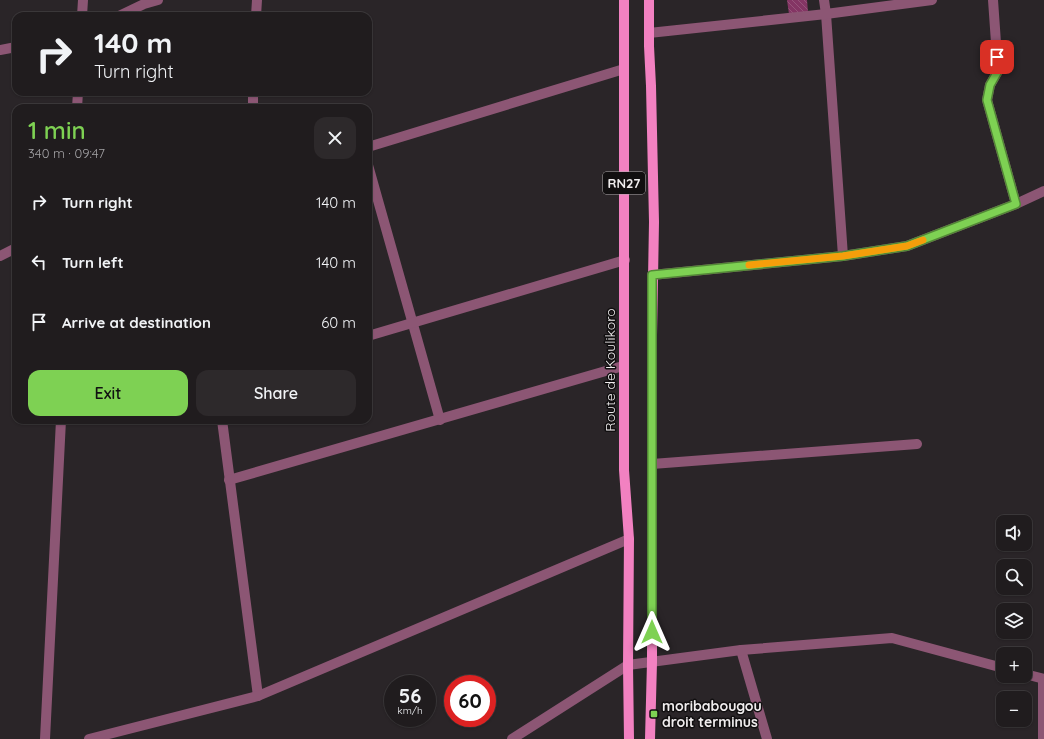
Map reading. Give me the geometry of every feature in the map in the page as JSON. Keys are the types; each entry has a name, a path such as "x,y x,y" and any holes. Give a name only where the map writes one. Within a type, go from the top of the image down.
{"main road":[{"name":"Route de Koulikoro","path":"624,0 624,470 629,539 629,739"},
{"name":"RN27","path":"649,0 654,222 652,275 652,662 650,739"}],"street":[{"path":"82,12 83,0"},
{"path":"127,12 144,4 158,0"},
{"path":"256,12 257,0"},
{"path":"824,0 843,256"},
{"path":"649,33 826,14 932,0"},
{"path":"993,0 998,71 990,85 987,100 1016,204"},
{"path":"0,50 12,48"},
{"path":"372,146 624,69"},
{"path":"372,179 440,420"},
{"path":"652,275 843,256 907,246 1016,204 1044,191"},
{"path":"0,256 12,250"},
{"path":"372,335 625,260"},
{"path":"229,480 624,366"},
{"path":"44,739 61,424"},
{"path":"222,424 258,696"},
{"path":"652,464 917,444"},
{"path":"89,739 258,696 629,539"},
{"path":"512,739 628,665 741,650 892,638 996,666"},
{"path":"741,650 767,739"},
{"path":"1032,676 1043,679 1043,739"}],"building":[{"path":"787,0 807,0 808,12 789,14"}],"slow traffic":[{"path":"749,265 843,256 907,246 923,240"}],"place":[{"name":"moribabougou droit terminus","path":"654,714"}],"route":[{"path":"652,632 652,275 843,256 907,246 1016,204 987,100 990,85 998,71 997,57"}]}
